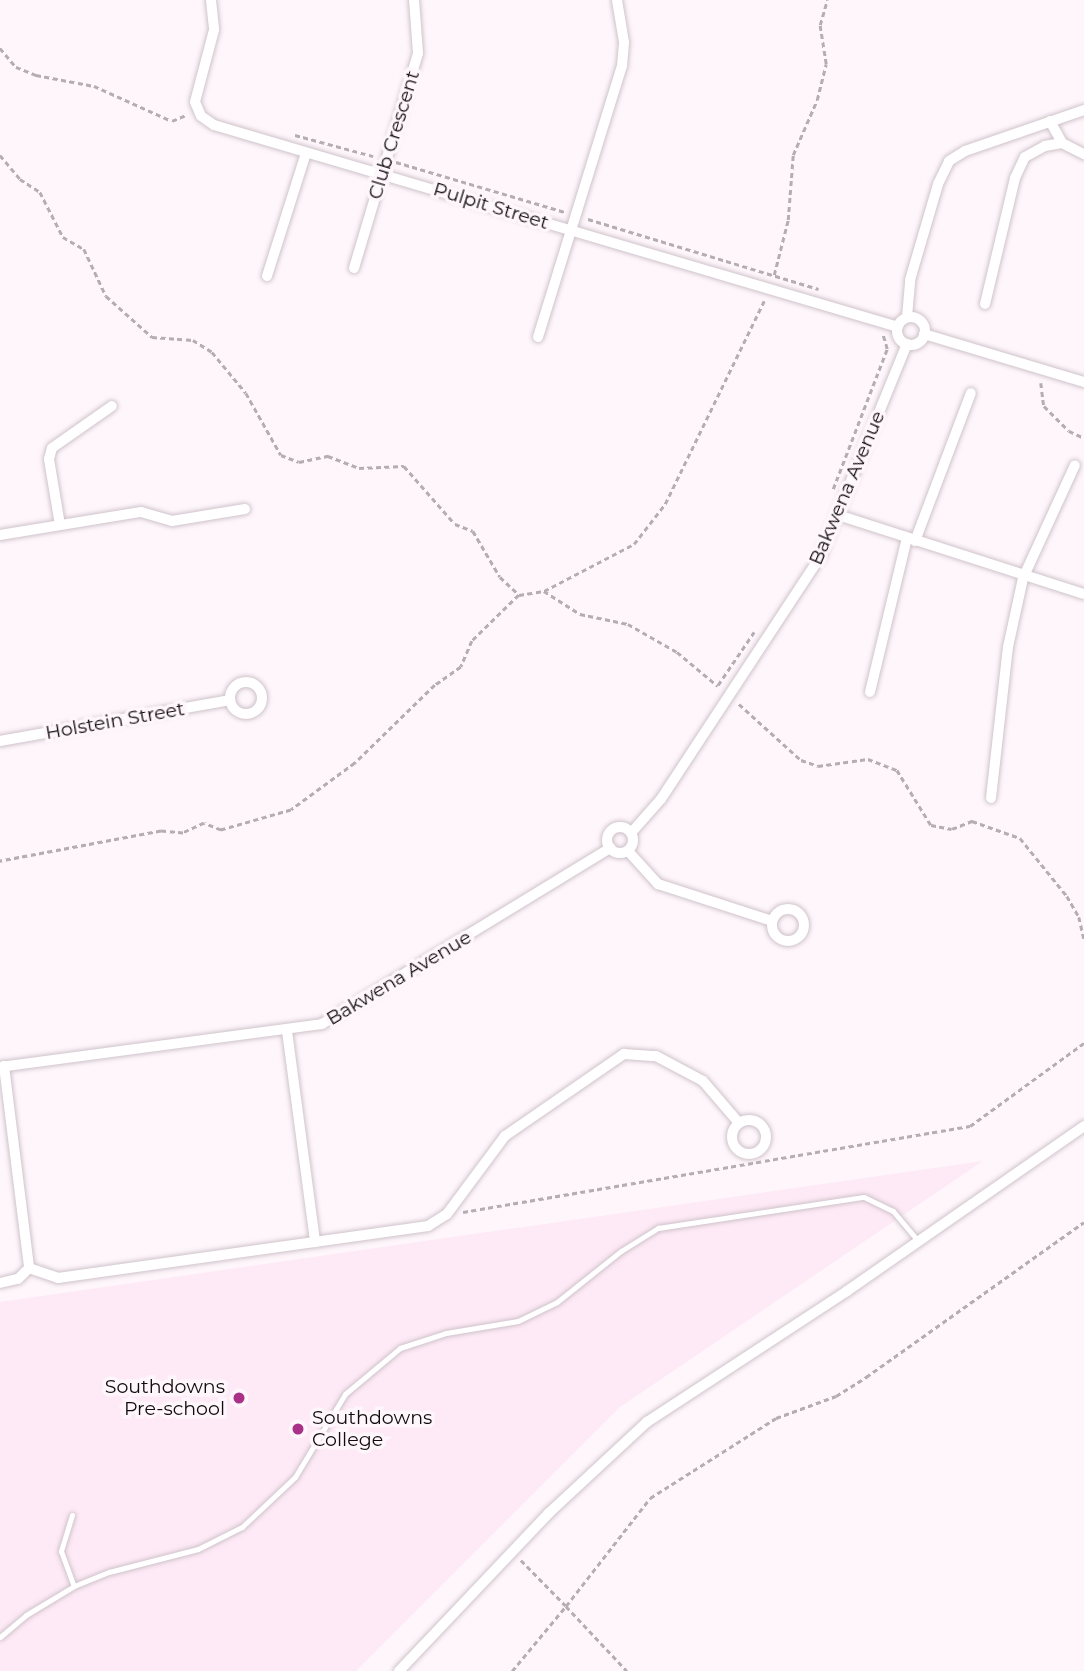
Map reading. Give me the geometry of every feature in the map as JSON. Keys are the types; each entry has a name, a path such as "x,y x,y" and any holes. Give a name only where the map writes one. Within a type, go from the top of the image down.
{"street":[{"path":"196,107 214,30 212,0"},
{"name":"Club Crescent","path":"354,268 418,53 414,0"},
{"path":"538,337 567,230 624,56 617,0"},
{"name":"Pulpit Street","path":"196,107 214,125 898,327"},
{"path":"907,317 921,321 924,334 918,342 907,344 899,338 898,327 907,317 908,287 946,166 965,151 1084,110"},
{"path":"1050,121 1062,144"},
{"path":"985,303 1015,178 1026,157 1045,146 1062,144 1084,154"},
{"path":"267,276 306,153"},
{"path":"924,334 1084,382"},
{"name":"Bakwena Avenue","path":"631,833 661,799 820,557 907,344"},
{"path":"870,692 911,540 971,393"},
{"path":"60,526 49,459 52,448 112,407"},
{"path":"991,798 1009,648 1023,578 1075,465"},
{"path":"0,535 141,512 172,521 245,509"},
{"path":"838,515 1023,578 1084,594"},
{"name":"Holstein Street","path":"0,741 230,700"},
{"path":"621,827 631,833 633,843 628,851 618,853 610,848 612,831 621,827"},
{"name":"Bakwena Avenue","path":"2,1066 287,1031 322,1024 347,1013 610,848"},
{"path":"628,851 658,884 772,921"},
{"path":"287,1031 315,1242"},
{"path":"29,1268 58,1278 428,1226 447,1214 505,1136 624,1054 656,1056 703,1081 739,1123"},
{"path":"2,1066 29,1268"},
{"path":"399,1671 513,1552 647,1422 1084,1126"},
{"path":"0,1283 18,1279 29,1268"}],"lane":[{"path":"0,1637 26,1615 74,1586 108,1572 198,1549 242,1527 295,1477 345,1394 378,1363 421,1339 498,1326 537,1312 658,1228 864,1198 893,1212 917,1240"},
{"path":"72,1515 61,1551 74,1586"}],"path":[{"path":"0,861 160,831 183,833 204,823 221,830 291,810 355,764 435,685 461,667 472,641 519,595 544,591 634,544 665,505 774,276 788,220 793,155 817,100 826,64 820,25 827,0"},
{"path":"0,48 16,67 119,95 172,121 196,107"},
{"path":"285,132 573,214 831,293"},
{"path":"0,155 20,179 40,192 63,237 85,249 106,296 152,337 193,340 212,352 246,393 281,455 299,462 328,456 359,468 404,466 455,524 473,531 500,577 519,595"},
{"path":"829,498 887,349 888,342 878,331"},
{"path":"1039,369 1044,406 1069,431 1084,438"},
{"path":"544,591 580,614 628,624 654,636 718,685 801,761 818,766 868,759 897,771 931,825 952,829 972,821 1020,838 1067,896 1079,917 1084,939"},
{"path":"718,685 757,628"},
{"path":"447,1214 970,1126 1084,1043"},
{"path":"512,1671 650,1498 776,1418 846,1390 1084,1222"},
{"path":"513,1552 627,1671"}],"shaded area":[{"name":"Southdowns College","path":"983,1161 620,1407 356,1671 0,1671 0,1302"}],"place":[{"name":"Southdowns Pre-school","path":"239,1398"},
{"name":"Southdowns College","path":"298,1429"}]}
